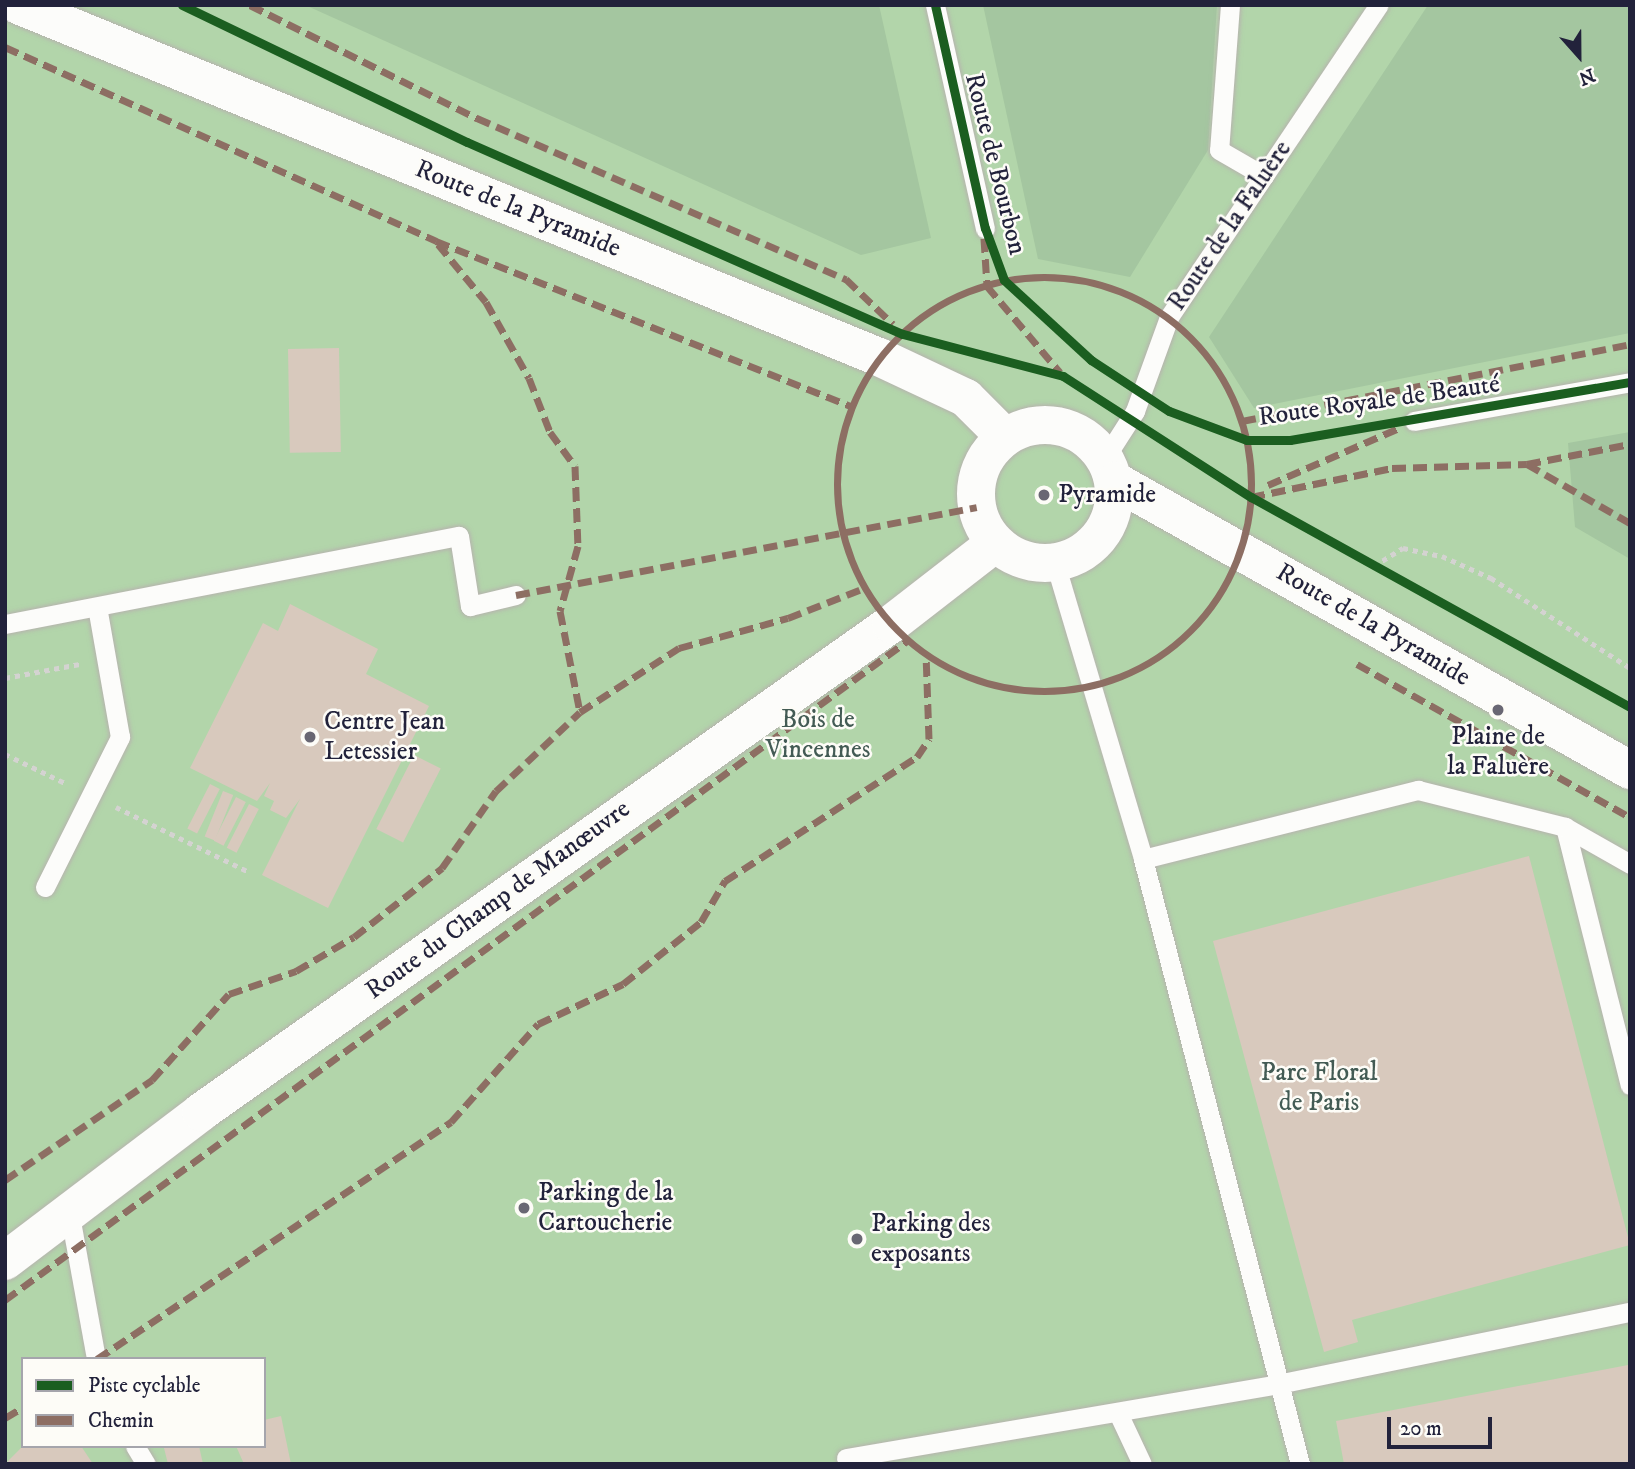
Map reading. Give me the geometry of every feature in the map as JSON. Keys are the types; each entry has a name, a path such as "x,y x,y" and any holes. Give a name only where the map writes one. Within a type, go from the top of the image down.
{"street":[{"name":"Route de la Pyramide","path":"18,5 879,356 966,398 1004,437"},
{"path":"1057,426 1084,436 1110,470 1111,515 1100,537 1055,563 1022,560 994,544 979,516 979,483 984,462 1004,437 1028,427 1057,426"},
{"name":"Route de la Pyramide","path":"1110,470 1630,770"},
{"name":"Route du Champ de Manœuvre","path":"5,1261 69,1210 994,544"}],"lane":[{"name":"Route de Bourbon","path":"935,5 985,228"},
{"path":"1230,5 1219,150 1264,176"},
{"name":"Route de la Faluère","path":"1110,470 1169,317 1379,5"},
{"name":"Route Royale de Beauté","path":"1414,421 1630,382"},
{"path":"5,624 459,536 470,606 516,595"},
{"path":"1055,563 1143,859 1283,1383 1300,1464"},
{"path":"45,887 120,737 97,607"},
{"path":"1143,859 1418,790 1565,827 1630,864"},
{"path":"1565,827 1630,1085"},
{"path":"69,1210 96,1357"},
{"path":"846,1458 1283,1383 1630,1312"},
{"path":"1118,1413 1142,1464"}],"path":[{"path":"1374,566 1403,548 1442,556 1491,578 1630,668"},
{"path":"5,678 105,659"},
{"path":"5,754 247,871"}],"green space":[{"name":"Bois de Vincennes","path":"5,5 1630,5 1630,1464 5,1464"},
{"path":"305,5 879,5 931,238 861,255"},
{"path":"983,5 1217,5 1208,150 1130,277 1038,259"},
{"path":"1428,5 1630,5 1630,333 1254,408 1209,337"},
{"path":"1630,432 1630,559 1575,527 1568,443"}],"building":[{"path":"339,348 341,452 290,453 288,349"},
{"name":"Centre Jean Letessier","path":"290,604 378,649 366,674 429,706 328,908 262,875 300,799 286,818 270,810 274,801 264,796 270,783 257,801 190,768 263,623 278,631"},
{"path":"414,755 441,769 403,843 376,829"},
{"path":"210,784 220,789 197,834 187,829"},
{"path":"223,791 233,795 215,841 205,836"},
{"path":"236,797 246,802 224,846 214,841"},
{"path":"249,804 259,809 237,853 227,848"},
{"path":"1529,856 1630,1245 1352,1320 1358,1342 1324,1352 1213,941"},
{"path":"1628,1365 1630,1464 1344,1464 1336,1421"},
{"path":"281,1416 291,1464 244,1464 237,1448 266,1448 266,1420"},
{"path":"21,1448 82,1448 93,1464 5,1464"},
{"path":"164,1448 199,1448 203,1464 168,1464"}],"marked path":[{"path":"250,5 477,118 846,279 893,324"},
{"path":"5,47 436,241 851,406"},
{"path":"984,238 987,286 1060,372"},
{"path":"438,244 486,302 529,378 550,432 575,466 578,546 560,611 580,712"},
{"path":"1044,277 1084,281 1123,293 1159,312 1190,338 1216,369 1235,405 1247,444 1251,484 1247,524 1235,563 1216,599 1190,630 1159,656 1123,675 1084,687 1044,691 1004,687 965,675 929,656 898,630 872,599 853,563 841,524 837,484 841,444 853,405 872,369 898,338 929,312 965,293 1004,281 1044,277"},
{"path":"1242,421 1630,344"},
{"path":"1268,485 1399,428"},
{"path":"1251,497 1392,468 1527,464 1630,444"},
{"path":"1527,464 1630,523"},
{"path":"516,595 977,507"},
{"path":"5,1180 152,1080 229,994 296,971 354,937 442,868 496,791 580,712 679,648 788,618 864,588"},
{"path":"5,1300 907,641"},
{"path":"100,1357 451,1122 538,1024 623,984 701,922 725,881 917,757 929,739 926,655"},
{"path":"1357,664 1630,817"},
{"path":"5,1418 21,1408"}],"cycle path":[{"path":"182,5 467,142 903,334 1063,376 1251,497 1630,707"},
{"path":"935,5 985,228 1004,280 1091,360 1169,411 1247,440 1290,440 1630,382"}],"place":[{"name":"Pyramide","path":"1044,495"},
{"name":"Plaine de la Faluère","path":"1498,710"},
{"name":"Centre Jean Letessier","path":"310,737"},
{"name":"Parking de la Cartoucherie","path":"524,1208"},
{"name":"Parking des exposants","path":"857,1239"}],"park label":[{"name":"Parc Floral de Paris","path":"1319,1088"}]}
